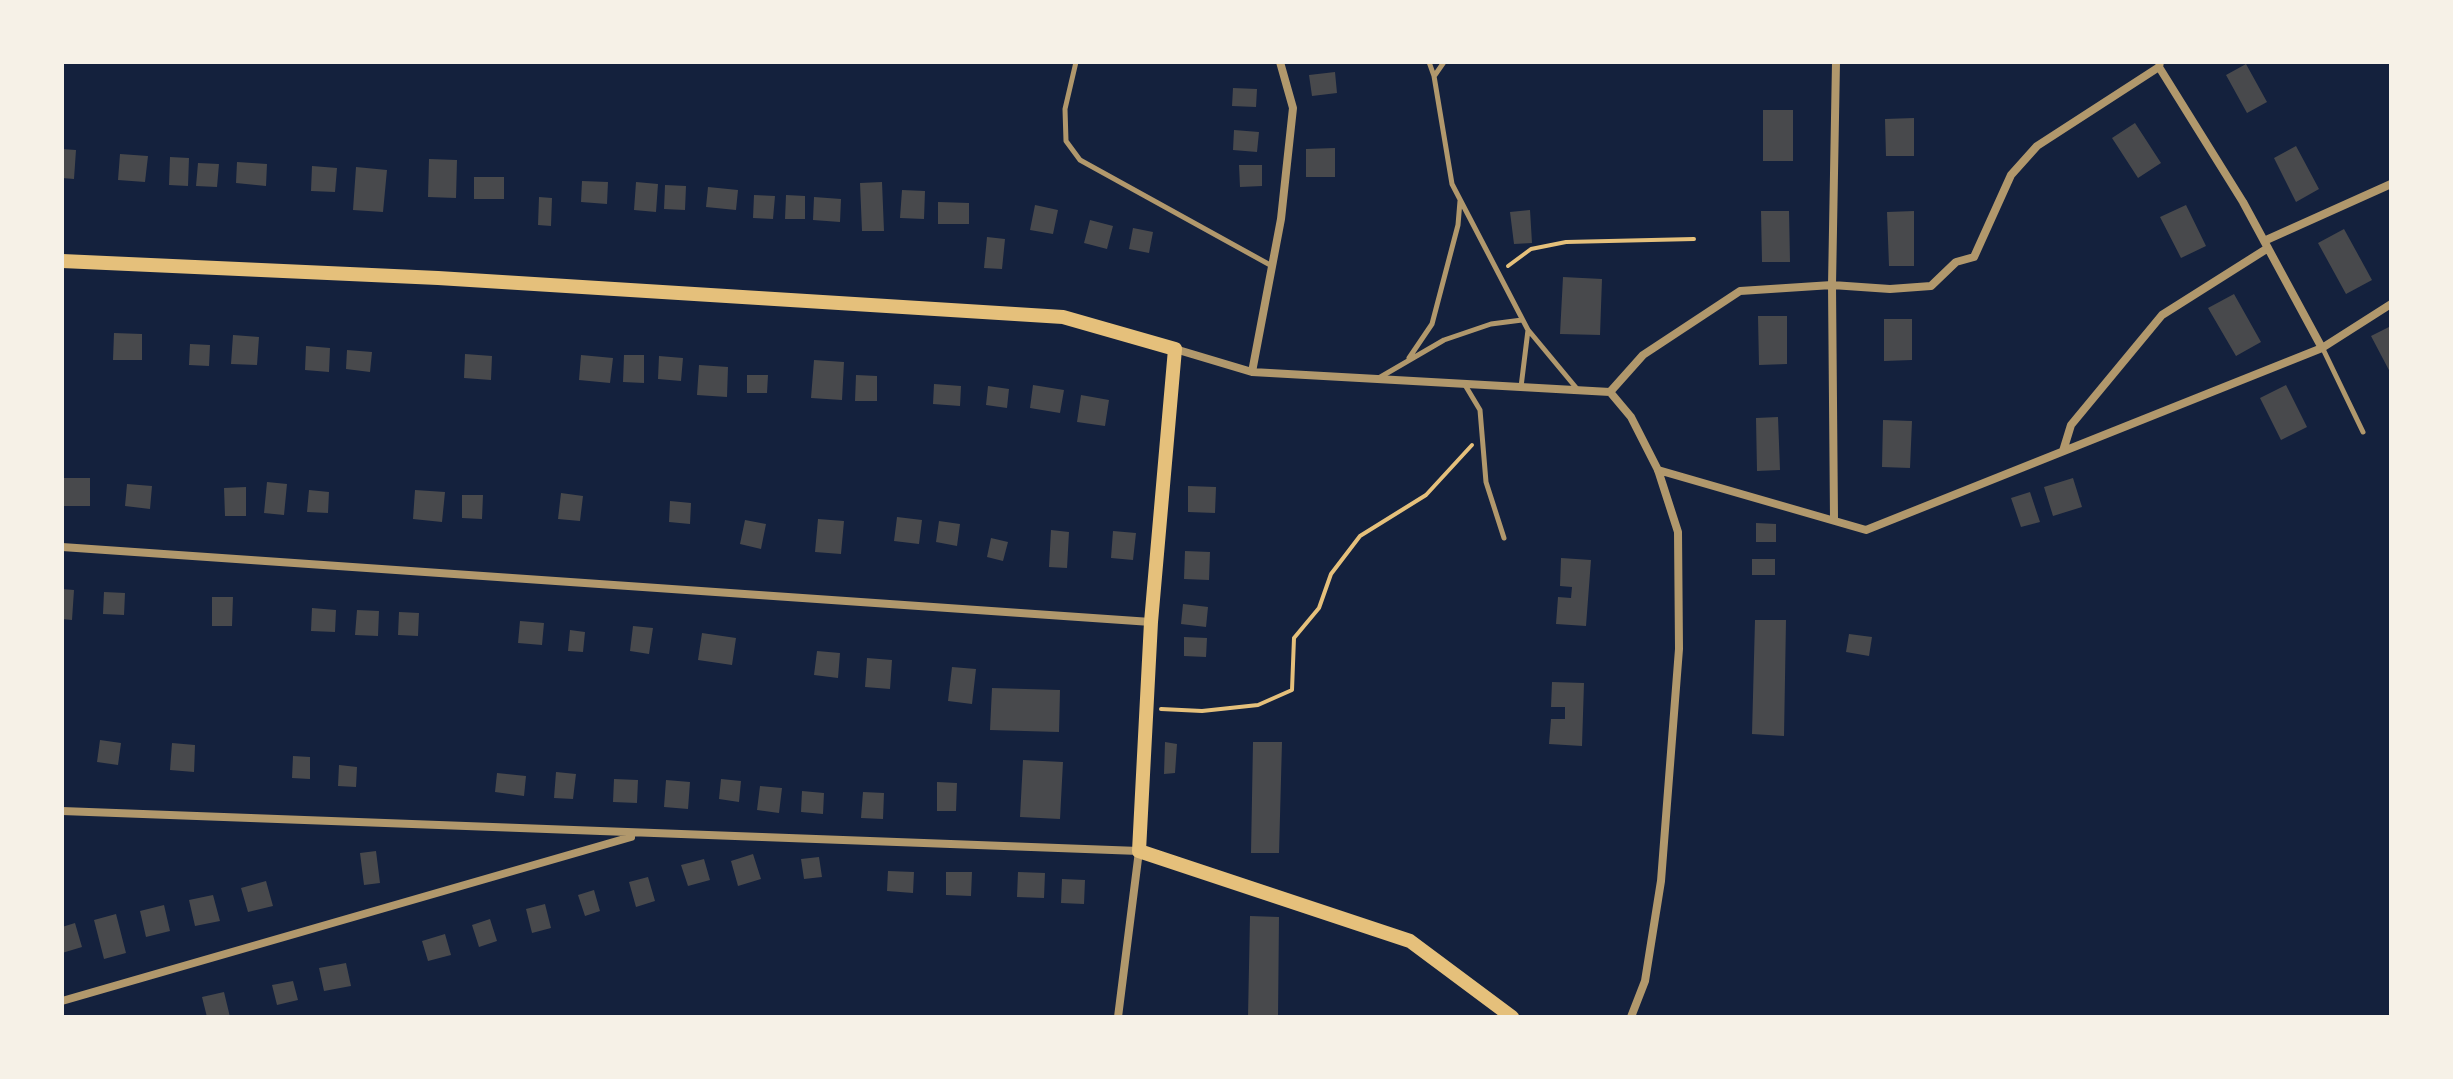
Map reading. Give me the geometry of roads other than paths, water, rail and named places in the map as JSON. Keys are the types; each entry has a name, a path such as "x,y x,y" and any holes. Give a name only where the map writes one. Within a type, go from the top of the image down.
{"main road":[{"path":"62,261 438,278 1063,317 1175,349 1151,622 1139,851 1410,941 1512,1017"}],"street":[{"path":"1252,372 1281,219 1293,108 1280,62"},
{"path":"1834,519 1832,285 1836,62"},
{"path":"1610,392 1643,355 1740,291 1832,285 1890,289 1931,286 1956,262 1974,257 2011,175 2037,146 2159,65 2266,244 2322,348"},
{"path":"2063,451 2071,425 2162,315 2266,244 2391,184"},
{"path":"1658,470 1866,530 2322,348 2391,304"},
{"path":"1175,349 1252,372 1610,392 1631,417 1658,470 1678,532 1679,649 1661,881 1645,981 1631,1017"},
{"path":"62,547 1151,622"},
{"path":"62,811 639,835 1139,851 1118,1017"},
{"path":"62,1001 639,835"}],"lane":[{"path":"1076,62 1065,109 1066,141 1080,160 1272,266"},
{"path":"1429,62 1452,184 1528,330 1578,390"},
{"path":"1434,76 1444,62"},
{"path":"1409,358 1432,324 1458,225 1460,198"},
{"path":"1376,379 1444,340 1491,324 1522,320"},
{"path":"1521,387 1528,330"},
{"path":"2322,348 2363,432"},
{"path":"1464,384 1480,410 1484,429 1486,482 1504,538"}]}
